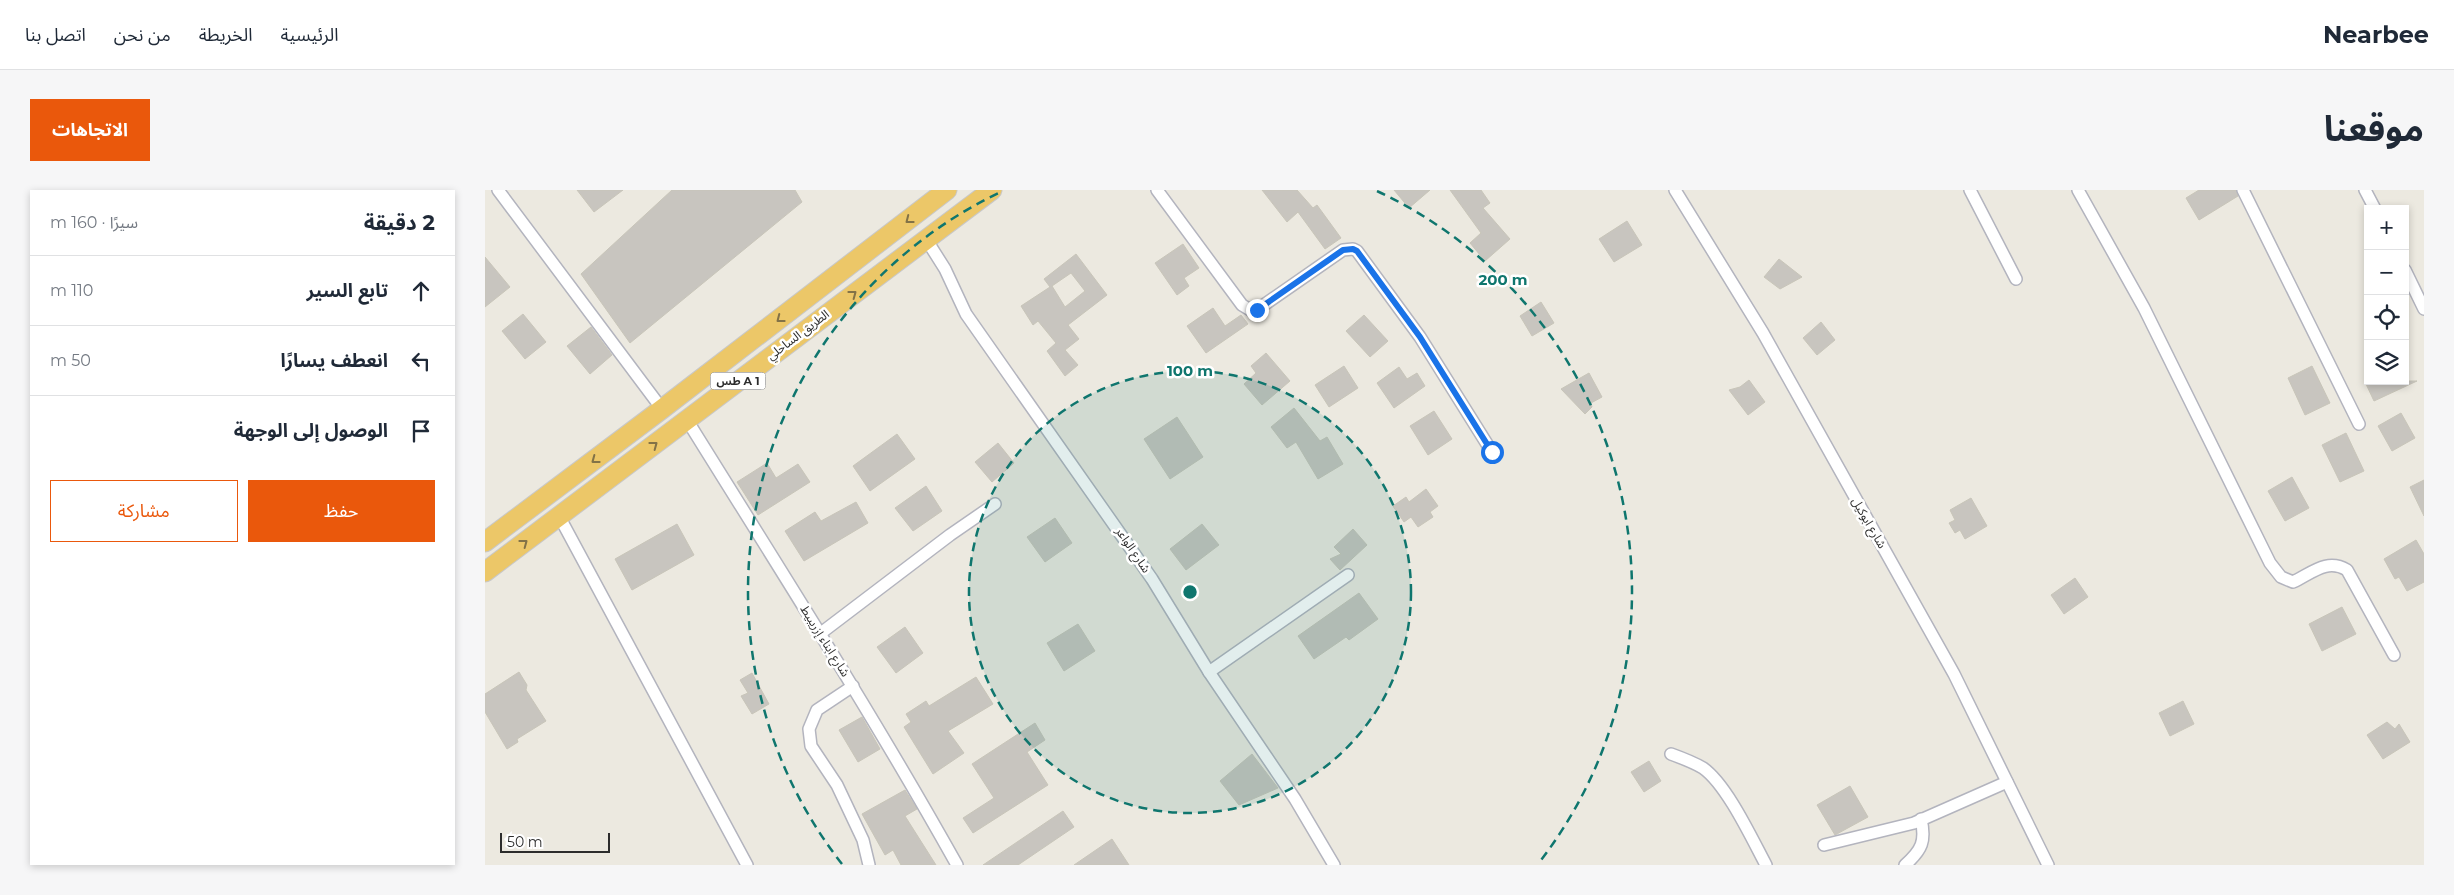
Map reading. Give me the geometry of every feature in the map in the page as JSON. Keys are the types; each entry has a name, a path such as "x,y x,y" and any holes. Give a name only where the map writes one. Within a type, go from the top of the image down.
{"highway":[{"name":"الطريق الساحلي","path":"485,542 947,190"},
{"name":"الطريق الساحلي","path":"485,572 992,190"}],"street":[{"path":"498,190 662,409"},
{"path":"1157,190 1242,305 1252,311 1257,310 1343,250 1353,249 1357,251 1420,337 1492,452"},
{"name":"شارع ابوكيل","path":"1675,190 1763,333 1954,674 2048,865"},
{"path":"1970,190 2016,279"},
{"path":"2078,190 2144,308 2270,563 2281,578 2293,582 2329,564 2336,564 2347,570 2393,655"},
{"path":"2243,190 2359,424"},
{"path":"2365,190 2373,205"},
{"name":"شارع الواعر","path":"926,239 945,269 966,314 1152,578 1209,672 1270,760 1334,865"},
{"path":"2409,278 2424,309"},
{"name":"شارع ابناء إزريبيط","path":"687,420 821,633 957,865"},
{"path":"821,633 950,535 995,504"},
{"path":"559,516 747,865"},
{"path":"1209,672 1348,575"},
{"path":"853,686 817,710 809,729 811,746 837,785 863,840 869,865"},
{"path":"1671,754 1703,768 1713,777 1738,815 1766,865"},
{"path":"1824,845 1895,828 1921,819 2007,782"},
{"path":"1905,865 1922,850 1925,834 1921,819"}],"building":[{"path":"577,190 623,190 594,212"},
{"path":"672,190 795,190 802,202 630,343 581,274"},
{"path":"1262,190 1297,190 1313,208 1317,205 1341,238 1325,249 1298,212 1287,222"},
{"path":"1394,190 1430,190 1409,208"},
{"path":"1450,190 1481,190 1490,203 1483,208 1510,239 1485,261 1470,243 1481,233"},
{"path":"2199,190 2236,190 2238,196 2199,220 2186,198"},
{"path":"1627,221 1642,245 1614,262 1599,239"},
{"path":"1183,244 1199,268 1184,278 1189,286 1177,295 1155,263"},
{"path":"1076,254 1107,295 1068,325 1079,339 1065,350 1078,365 1065,376 1047,351 1056,343 1038,321 1033,325 1021,306 1050,287 1044,279","holes":["1071,273 1085,291 1065,307 1052,286"]},
{"path":"485,257 510,287 485,307"},
{"path":"1779,259 1802,277 1780,289 1764,277"},
{"path":"1541,302 1554,323 1532,336 1520,316"},
{"path":"1213,308 1225,326 1241,315 1248,324 1206,353 1187,326"},
{"path":"523,314 546,342 525,359 502,331"},
{"path":"1364,315 1388,341 1370,357 1346,331"},
{"path":"1821,322 1835,340 1817,355 1803,338"},
{"path":"591,327 612,355 590,374 567,346"},
{"path":"1266,353 1290,381 1262,405 1244,384 1256,373 1251,366"},
{"path":"1344,366 1358,388 1329,407 1315,385"},
{"path":"2312,366 2330,403 2305,415 2288,378"},
{"path":"1399,367 1407,379 1417,373 1425,386 1394,408 1377,383"},
{"path":"1589,373 1602,397 1591,403 1592,407 1585,414 1561,389"},
{"path":"1749,380 1765,402 1748,415 1729,390 1740,387"},
{"path":"2366,385 2408,385 2374,401"},
{"path":"1294,408 1320,441 1327,437 1343,464 1318,479 1296,442 1287,448 1271,427"},
{"path":"1434,411 1452,439 1428,455 1410,426"},
{"path":"2401,413 2415,438 2392,451 2378,426"},
{"path":"1177,417 1203,457 1170,479 1144,439"},
{"path":"2346,433 2364,471 2340,482 2322,445"},
{"path":"897,434 915,459 870,491 853,466"},
{"path":"998,443 1014,463 992,482 975,462"},
{"path":"767,463 776,478 798,464 810,482 758,515 737,482"},
{"path":"2292,477 2309,508 2285,521 2268,491"},
{"path":"2424,480 2424,516 2410,487"},
{"path":"926,486 942,511 913,531 895,508"},
{"path":"1426,489 1438,506 1430,512 1433,517 1418,527 1411,517 1404,522 1393,506 1406,497 1409,502"},
{"path":"1971,498 1987,526 1965,539 1960,530 1955,533 1949,523 1955,520 1950,510"},
{"path":"856,502 868,523 804,561 785,531 815,512 821,521"},
{"path":"1055,518 1072,543 1045,562 1027,537"},
{"path":"677,524 694,555 632,590 615,559"},
{"path":"1202,524 1219,545 1186,570 1170,549"},
{"path":"1353,529 1367,545 1340,570 1330,559 1341,554 1334,547"},
{"path":"2416,540 2424,554 2424,582 2407,591 2399,577 2395,579 2384,559"},
{"path":"2075,578 2088,597 2064,614 2051,595"},
{"path":"1359,593 1378,619 1349,640 1346,637 1314,659 1298,636"},
{"path":"2342,607 2356,634 2322,651 2309,624"},
{"path":"1078,624 1095,651 1064,671 1047,643"},
{"path":"905,627 923,653 896,673 877,647"},
{"path":"519,672 527,685 526,690 546,721 517,739 518,742 507,749 485,712 485,694"},
{"path":"752,673 769,704 752,714 741,696 748,693 740,680"},
{"path":"976,677 993,704 948,731 964,753 933,774 904,727 911,722 906,714 926,701 929,706"},
{"path":"2183,701 2194,724 2170,736 2159,713"},
{"path":"862,717 880,749 858,762 839,730"},
{"path":"2387,722 2395,729 2399,724 2410,742 2383,759 2367,735"},
{"path":"1035,723 1045,740 1027,752 1048,785 973,833 963,818 994,798 972,764"},
{"path":"1252,754 1278,788 1239,805 1220,781"},
{"path":"1649,761 1661,781 1644,792 1631,772"},
{"path":"1850,786 1868,817 1835,835 1817,805"},
{"path":"905,790 917,809 905,816 936,865 901,865 893,850 885,855 862,814"},
{"path":"1063,811 1074,827 1018,865 983,865"},
{"path":"1112,839 1129,865 1074,865"}],"route":[{"path":"1257,310 1343,250 1353,249 1357,251 1365,259 1420,337 1492,452"}]}
